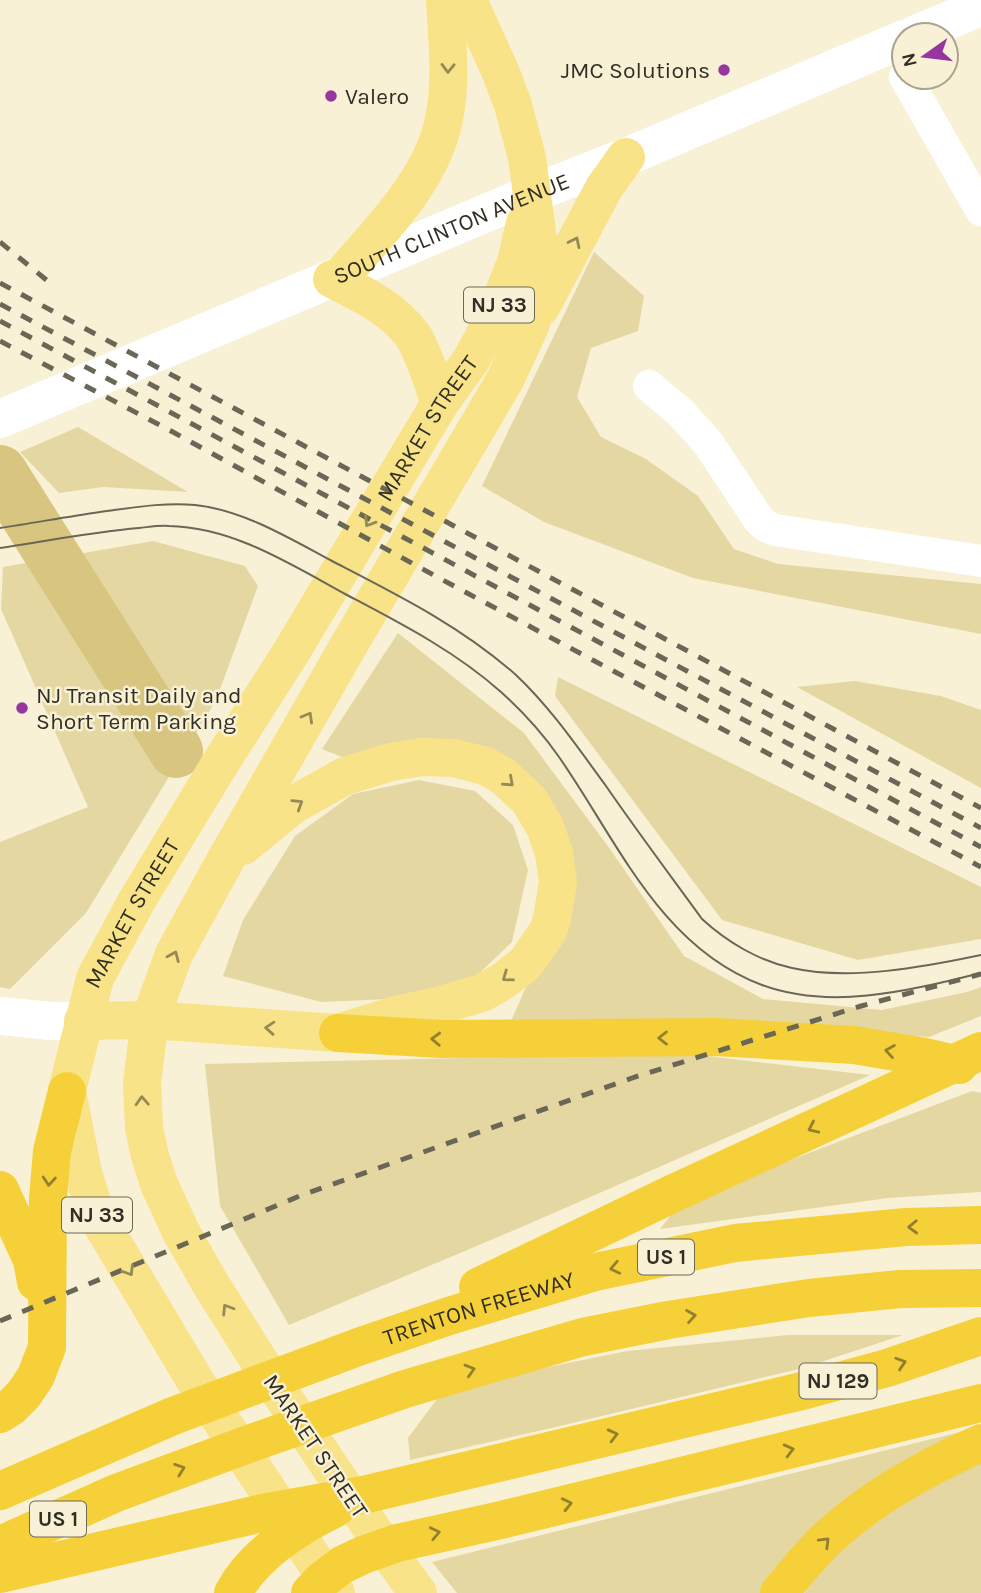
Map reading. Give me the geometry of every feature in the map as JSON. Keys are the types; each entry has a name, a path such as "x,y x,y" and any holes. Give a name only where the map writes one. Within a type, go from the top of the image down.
{"highway":[{"path":"338,1033 442,1039 730,1038 854,1045 981,1070"},
{"path":"361,1346 366,1341 662,1199 981,1051"},
{"path":"0,1414 24,1394 36,1376 47,1347 48,1198 52,1152 67,1091"},
{"path":"0,1191 32,1260 47,1337"},
{"name":"TRENTON FREEWAY","path":"0,1491 173,1416 361,1346 595,1272 723,1246 906,1227 981,1225"},
{"name":"US 1","path":"0,1545 116,1493 405,1389 583,1337 809,1297 900,1289 981,1288"},
{"name":"NJ 129","path":"363,1495 806,1390 887,1368 981,1336"},
{"path":"310,1593 342,1565 417,1537 501,1520 981,1403"},
{"path":"779,1593 829,1536 861,1510 905,1481 981,1443"},
{"path":"0,1574 286,1508 363,1495"},
{"path":"237,1585 253,1564 281,1541 323,1515 363,1495"}],"main road":[{"path":"440,403 418,347 406,328 391,312 337,277 404,202 431,160 444,120 447,96 449,66 445,0"},
{"name":"NJ 33","path":"466,0 492,53 513,106 527,158 531,194"},
{"path":"531,324 604,188 626,157"},
{"name":"MARKET STREET","path":"418,1593 257,1357 175,1220 150,1156 144,1128 142,1082 150,1020 174,954 350,643 505,380 531,324 538,288 539,247 531,194"},
{"name":"MARKET STREET","path":"336,1593 199,1387 101,1223 82,1168 67,1091 95,978 136,902 221,762 317,609 440,403 471,360 495,316 516,262 531,194"},
{"path":"83,1021 150,1020 338,1033 395,1015 438,1006 482,993 524,964 548,931 558,881 554,853 545,827 528,800 502,775 485,766 454,758 422,757 391,762 345,776 293,805 225,861"}],"street":[{"name":"SOUTH CLINTON AVENUE","path":"958,21 981,7"},
{"name":"SOUTH CLINTON AVENUE","path":"0,419 531,194 890,59"},
{"path":"920,91 981,210"},
{"path":"649,386 708,443 759,520 766,526 775,530 981,561"},
{"path":"0,1016 83,1021"}],"shaded area":[{"path":"594,252 644,296 638,331 591,348 577,397 601,437 646,459 698,496 734,549 778,564 981,584 981,634 693,578 544,522 482,486"},
{"path":"78,427 188,492 103,487 59,493 20,452"},
{"path":"153,541 245,566 258,586 216,700 86,913 10,989 0,987 0,842 88,807 1,609 3,567"},
{"path":"398,633 524,733 610,849 684,956 763,999 882,1010 981,987 981,1016 929,1037 751,1025 508,1028 526,987 569,856 547,793 490,759 425,739 342,757 322,749"},
{"path":"558,677 981,887 981,939 858,960 722,920 555,696"},
{"path":"855,681 941,696 981,710 981,788 797,687"},
{"path":"419,780 475,791 513,825 528,870 512,942 467,985 413,998 321,1002 223,976 243,920 295,836 353,794"},
{"path":"680,1053 870,1075 289,1325 220,1206 205,1064"},
{"path":"972,1091 981,1093 981,1192 888,1198 660,1229 682,1201"},
{"path":"788,1335 903,1335 803,1368 410,1460 408,1438 445,1388 627,1351"},
{"path":"964,1431 763,1593 457,1593 432,1562"},
{"path":"981,1460 981,1593 804,1593 846,1536"}],"waterway":[{"path":"0,472 176,751"}],"tram line":[{"path":"0,528 171,504 213,508 265,526 427,612 473,641 516,675 564,729 702,919 744,950 792,968 838,973 911,968 981,955"},
{"path":"0,548 154,526 193,528 239,540 305,572 427,639 465,663 501,692 553,748 622,856 668,918 695,945 726,968 762,985 789,993 844,997 899,991 981,973"}],"railway":[{"path":"0,242 55,287"},
{"path":"0,283 981,808"},
{"path":"0,304 981,828"},
{"path":"0,321 981,847"},
{"path":"0,341 981,867"},
{"path":"0,1321 302,1195 635,1077 861,1006 981,974"}],"place":[{"name":"JMC Solutions","path":"724,70"},
{"name":"Valero","path":"331,96"},
{"name":"NJ Transit Daily and Short Term Parking","path":"22,708"}]}
